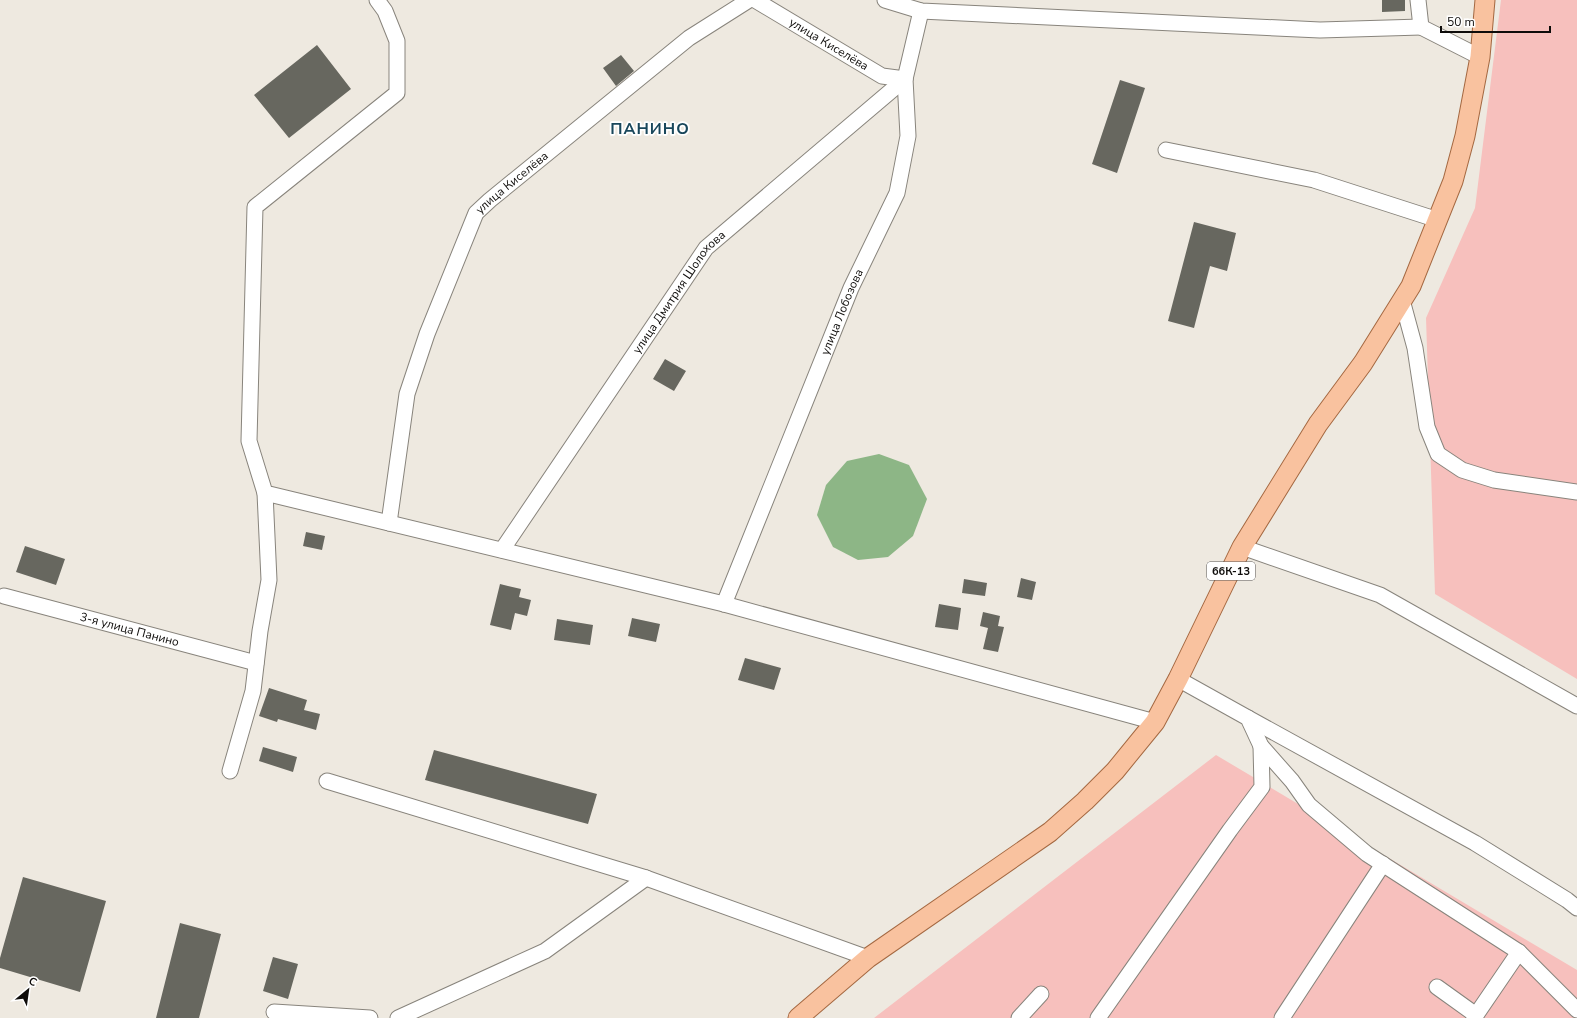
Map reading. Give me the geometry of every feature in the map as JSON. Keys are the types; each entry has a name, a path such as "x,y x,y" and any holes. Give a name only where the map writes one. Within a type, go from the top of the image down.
{"main road":[{"name":"66К-13","path":"798,1018 868,958 1050,832 1085,801 1115,771 1155,722 1178,679 1242,547 1318,424 1363,362 1411,286 1453,181 1465,136 1480,57 1485,0"}],"street":[{"path":"230,771 253,691 269,580 265,493 250,441 255,207 397,92 397,41 385,11 377,0"},
{"name":"улица Киселёва","path":"389,523 407,394 427,334 476,213 689,38 749,0"},
{"name":"улица Киселёва","path":"755,0 882,76 905,79"},
{"path":"885,0 920,11 1320,30 1421,28 1480,57"},
{"path":"1418,0 1421,28"},
{"name":"улица Лобозова","path":"724,604 851,288 897,193 908,136 905,79 920,11"},
{"name":"улица Дмитрия Шолохова","path":"502,550 706,248 905,79"},
{"path":"1166,150 1314,180 1438,220"},
{"path":"1402,300 1416,348 1427,427 1438,454 1462,470 1494,480 1577,492"},
{"path":"265,493 724,604 1155,722"},
{"path":"1242,547 1380,595 1577,706"},
{"name":"3-я улица Панино","path":"4,596 256,663"},
{"path":"1178,679 1475,843 1574,900"},
{"path":"1248,718 1261,746 1292,781 1310,805 1367,854 1519,952 1577,1010"},
{"path":"1098,1018 1262,786 1261,746"},
{"path":"327,781 646,878 868,958"},
{"path":"1282,1018 1384,864"},
{"path":"398,1018 545,952 646,878"},
{"path":"1438,987 1475,1017 1519,952"},
{"path":"1019,1018 1041,994"},
{"path":"274,1012 370,1018"}],"shaded area":[{"path":"1501,0 1577,0 1577,679 1435,594 1426,318 1475,208"},
{"path":"879,454 909,465 927,499 913,536 888,557 858,560 833,547 817,515 826,485 847,461"},
{"path":"1216,755 1577,970 1577,1018 874,1018"}],"building":[{"path":"1382,0 1405,0 1405,11 1382,12"},
{"path":"317,45 351,89 289,138 254,95"},
{"path":"621,55 634,71 616,86 603,68"},
{"path":"1120,80 1145,88 1117,173 1092,164"},
{"path":"1194,222 1236,233 1227,271 1210,266 1194,328 1168,321"},
{"path":"665,359 686,371 674,391 653,379"},
{"path":"306,532 325,536 322,550 303,546"},
{"path":"25,546 65,559 56,585 16,572"},
{"path":"1021,578 1036,582 1032,600 1017,597"},
{"path":"964,579 987,583 985,596 962,593"},
{"path":"500,584 521,589 519,597 531,600 527,616 515,613 511,630 490,625"},
{"path":"939,604 961,608 958,630 935,627"},
{"path":"983,612 1000,616 998,626 1004,627 998,652 983,649 988,628 980,626"},
{"path":"632,618 660,624 656,642 628,636"},
{"path":"557,619 593,625 590,645 554,640"},
{"path":"745,658 781,668 774,690 738,680"},
{"path":"269,688 307,700 304,710 320,714 316,730 278,719 277,722 259,716"},
{"path":"263,747 297,757 293,772 259,761"},
{"path":"434,750 597,794 588,824 425,780"},
{"path":"23,877 106,901 80,992 0,968 0,958"},
{"path":"180,923 221,934 199,1018 156,1018"},
{"path":"273,957 298,964 288,999 263,991"}],"district":[{"name":"ПАНИНО","path":"650,128"}]}
